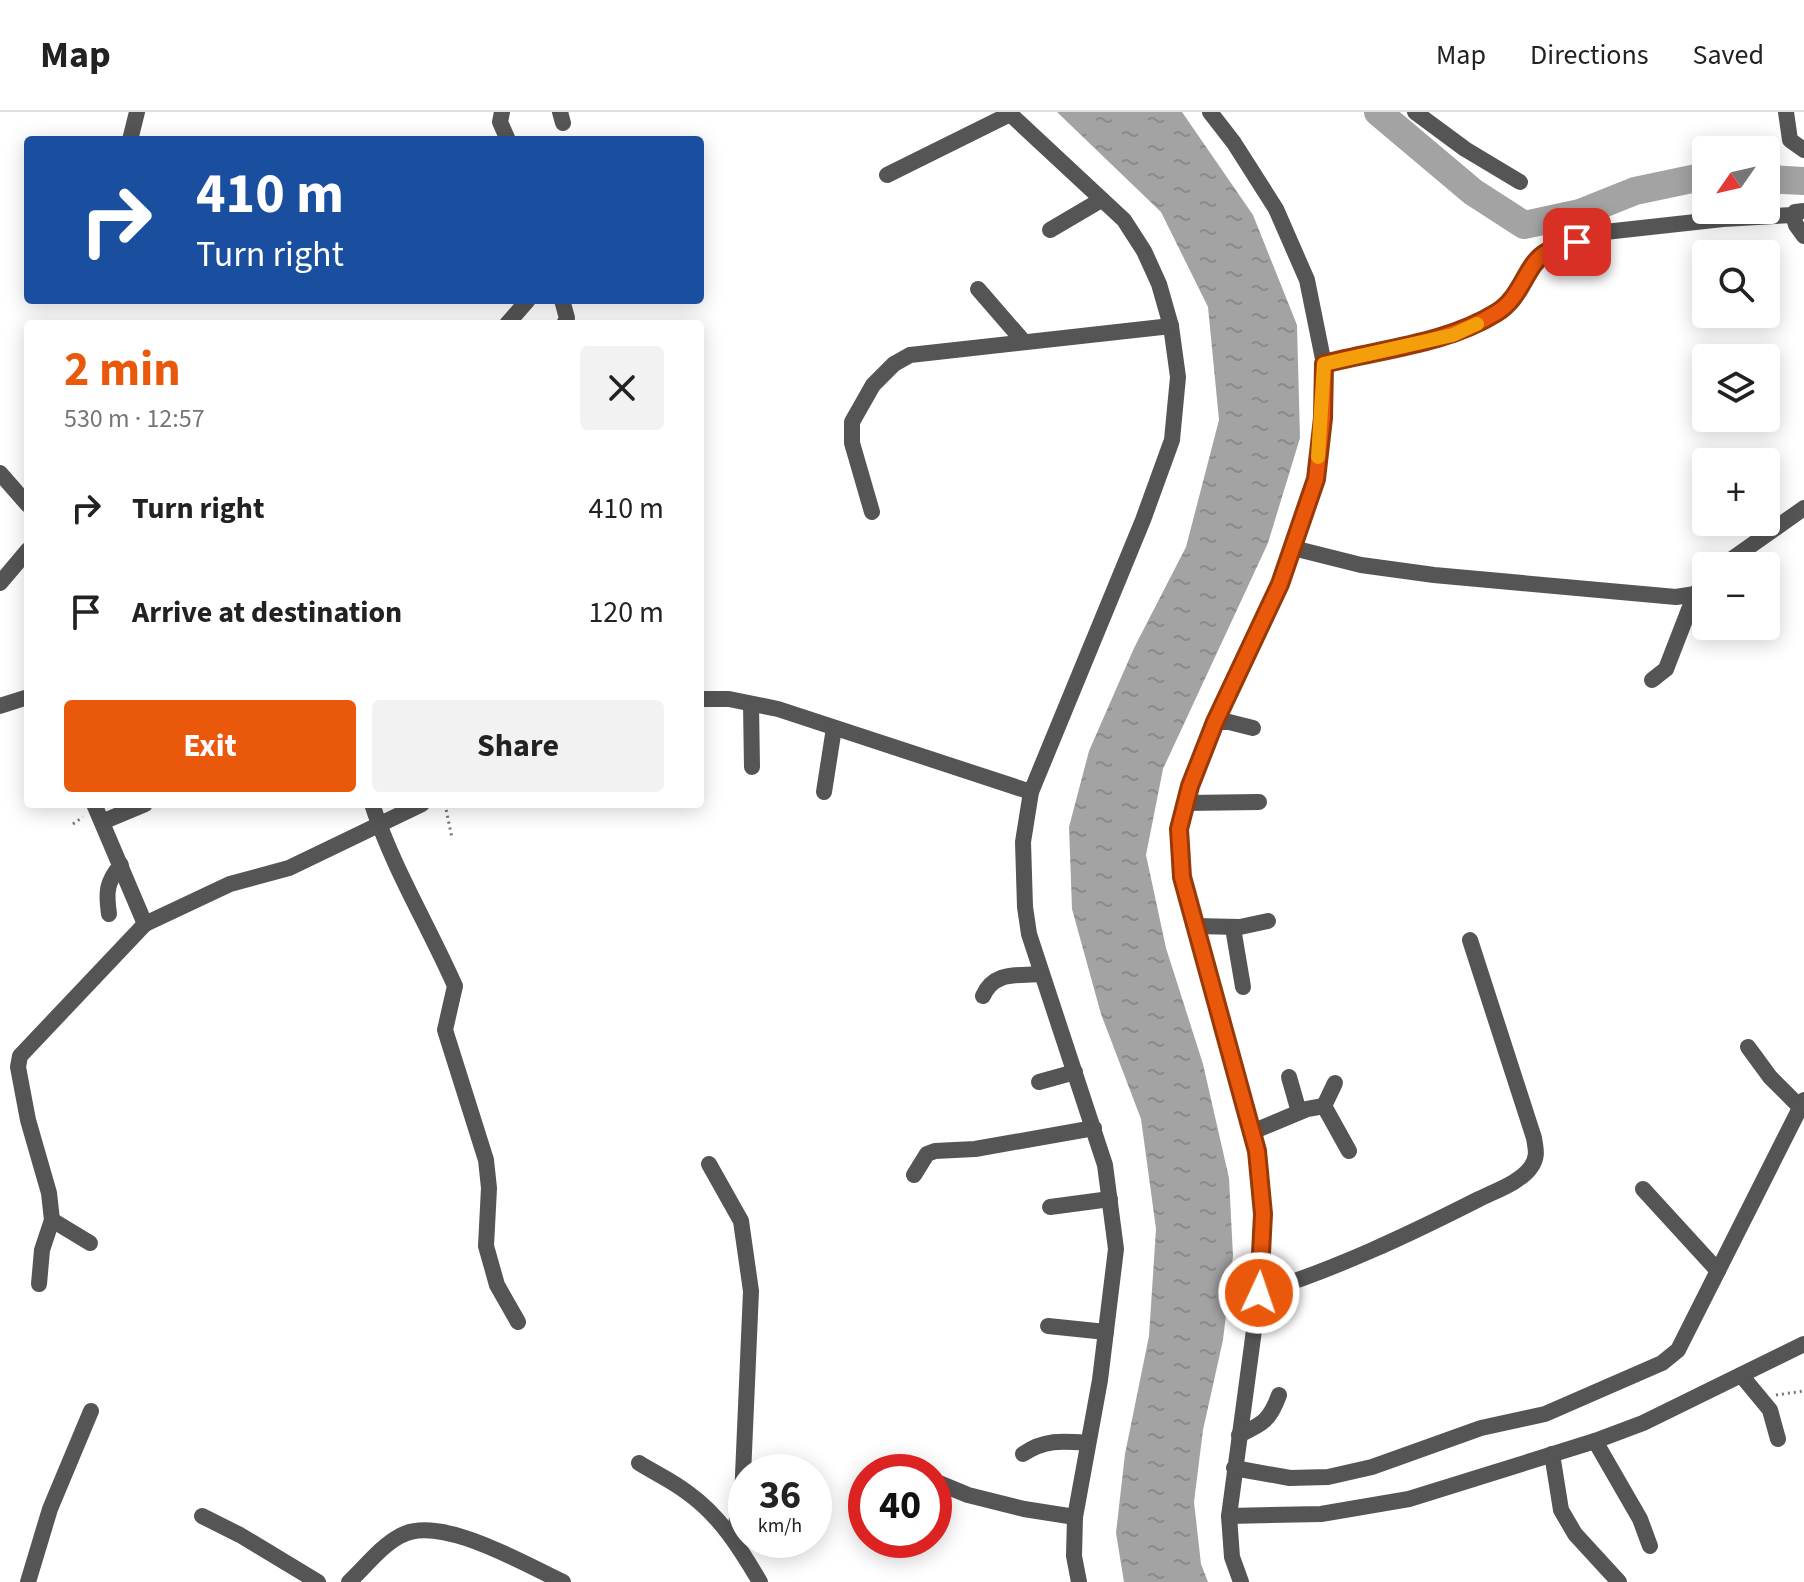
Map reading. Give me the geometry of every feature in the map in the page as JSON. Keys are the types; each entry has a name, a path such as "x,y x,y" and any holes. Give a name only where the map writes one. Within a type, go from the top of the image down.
{"street":[{"path":"131,136 137,112"},
{"path":"502,112 500,122 506,136"},
{"path":"1210,112 1234,143 1276,209 1307,280 1324,364 1323,418 1316,479 1280,584 1215,722 1179,829 1182,877 1257,1151 1263,1214 1259,1293 1229,1516 1232,1557 1241,1582"},
{"path":"1415,112 1465,149 1520,182"},
{"path":"1786,112 1790,140 1804,150"},
{"path":"887,175 1009,113 1124,220 1144,251 1159,284 1171,326 1178,377 1172,440 1143,520 1031,792 1023,842 1029,934 1105,1165 1116,1249 1106,1332 1075,1517 1074,1556 1079,1582"},
{"path":"1050,230 1101,200"},
{"path":"1324,364 1453,335 1480,323 1513,300 1531,268 1548,251 1605,232 1798,213 1796,225 1804,236"},
{"path":"978,289 1024,342"},
{"path":"510,320 524,304"},
{"path":"872,512 852,443 852,422 873,385 894,364 910,355 1171,326"},
{"path":"0,473 24,500"},
{"path":"1742,552 1804,508"},
{"path":"1293,548 1361,565 1434,575 1676,597 1692,591"},
{"path":"0,583 24,555"},
{"path":"1652,680 1666,669 1692,607"},
{"path":"0,706 24,698"},
{"path":"704,699 729,699 778,709 1031,792"},
{"path":"751,704 752,767"},
{"path":"1215,722 1253,728"},
{"path":"824,792 834,728"},
{"path":"1186,803 1259,802"},
{"path":"96,808 145,924"},
{"path":"102,822 135,808"},
{"path":"373,808 421,920 455,986 445,1030 486,1160 489,1188 486,1246 497,1285 518,1322"},
{"path":"39,1284 42,1250 52,1220 49,1193 28,1120 18,1067 20,1056 145,924 230,884 289,868 414,808"},
{"path":"109,914 106,893 109,879 121,865"},
{"path":"1194,926 1233,928 1268,921"},
{"path":"1233,928 1243,987"},
{"path":"1259,1293 1319,1274 1369,1252 1484,1197 1530,1170 1537,1156 1534,1138 1470,940"},
{"path":"983,996 997,977 1040,974"},
{"path":"1234,1468 1290,1478 1328,1477 1372,1467 1481,1428 1545,1414 1662,1363 1678,1350 1802,1103 1770,1077 1748,1047"},
{"path":"1039,1082 1075,1072"},
{"path":"1289,1077 1299,1112"},
{"path":"1324,1106 1335,1083"},
{"path":"1252,1132 1299,1112 1324,1106"},
{"path":"1324,1106 1349,1151"},
{"path":"914,1175 927,1154 935,1151 975,1149 1094,1128"},
{"path":"709,1164 741,1221 751,1291 744,1454"},
{"path":"1643,1189 1718,1271"},
{"path":"1050,1207 1110,1199"},
{"path":"52,1220 90,1243"},
{"path":"1048,1326 1106,1332"},
{"path":"1229,1516 1321,1514 1409,1499 1643,1423 1804,1344"},
{"path":"1741,1375 1770,1410 1778,1439"},
{"path":"1239,1435 1262,1424 1273,1411 1279,1395"},
{"path":"28,1582 50,1509 91,1411"},
{"path":"1023,1454 1053,1440 1088,1443"},
{"path":"1595,1441 1640,1519 1650,1546"},
{"path":"1552,1454 1561,1510 1575,1534 1619,1582"},
{"path":"639,1463 688,1492 728,1531"},
{"path":"952,1487 993,1501 1075,1517"},
{"path":"202,1516 318,1582"},
{"path":"349,1582 401,1535 434,1530 471,1540 563,1582"},
{"path":"746,1558 760,1582"}],"path":[{"path":"446,808 452,838"},
{"path":"1763,1400 1804,1391"}],"water":[{"path":"1057,112 1182,112 1253,215 1297,325 1300,438 1268,543 1163,769 1146,855 1166,948 1203,1064 1229,1178 1233,1256 1223,1340 1203,1430 1194,1502 1201,1564 1208,1582 1124,1582 1116,1533 1125,1454 1149,1336 1156,1229 1141,1119 1101,1014 1072,909 1069,827 1089,751 1134,648 1186,547 1219,420 1208,307 1161,212"}],"waterway":[{"path":"1378,112 1473,192 1524,225 1580,213 1635,191 1692,179"},
{"path":"1780,180 1804,181"}],"slow traffic":[{"path":"1318,457 1323,418 1324,364 1453,335 1477,324"}],"route":[{"path":"1259,1293 1263,1214 1257,1151 1182,877 1179,829 1190,786 1215,722 1280,584 1316,479 1323,418 1324,364 1453,335 1480,323 1513,300 1539,258 1548,251 1577,242"}]}
